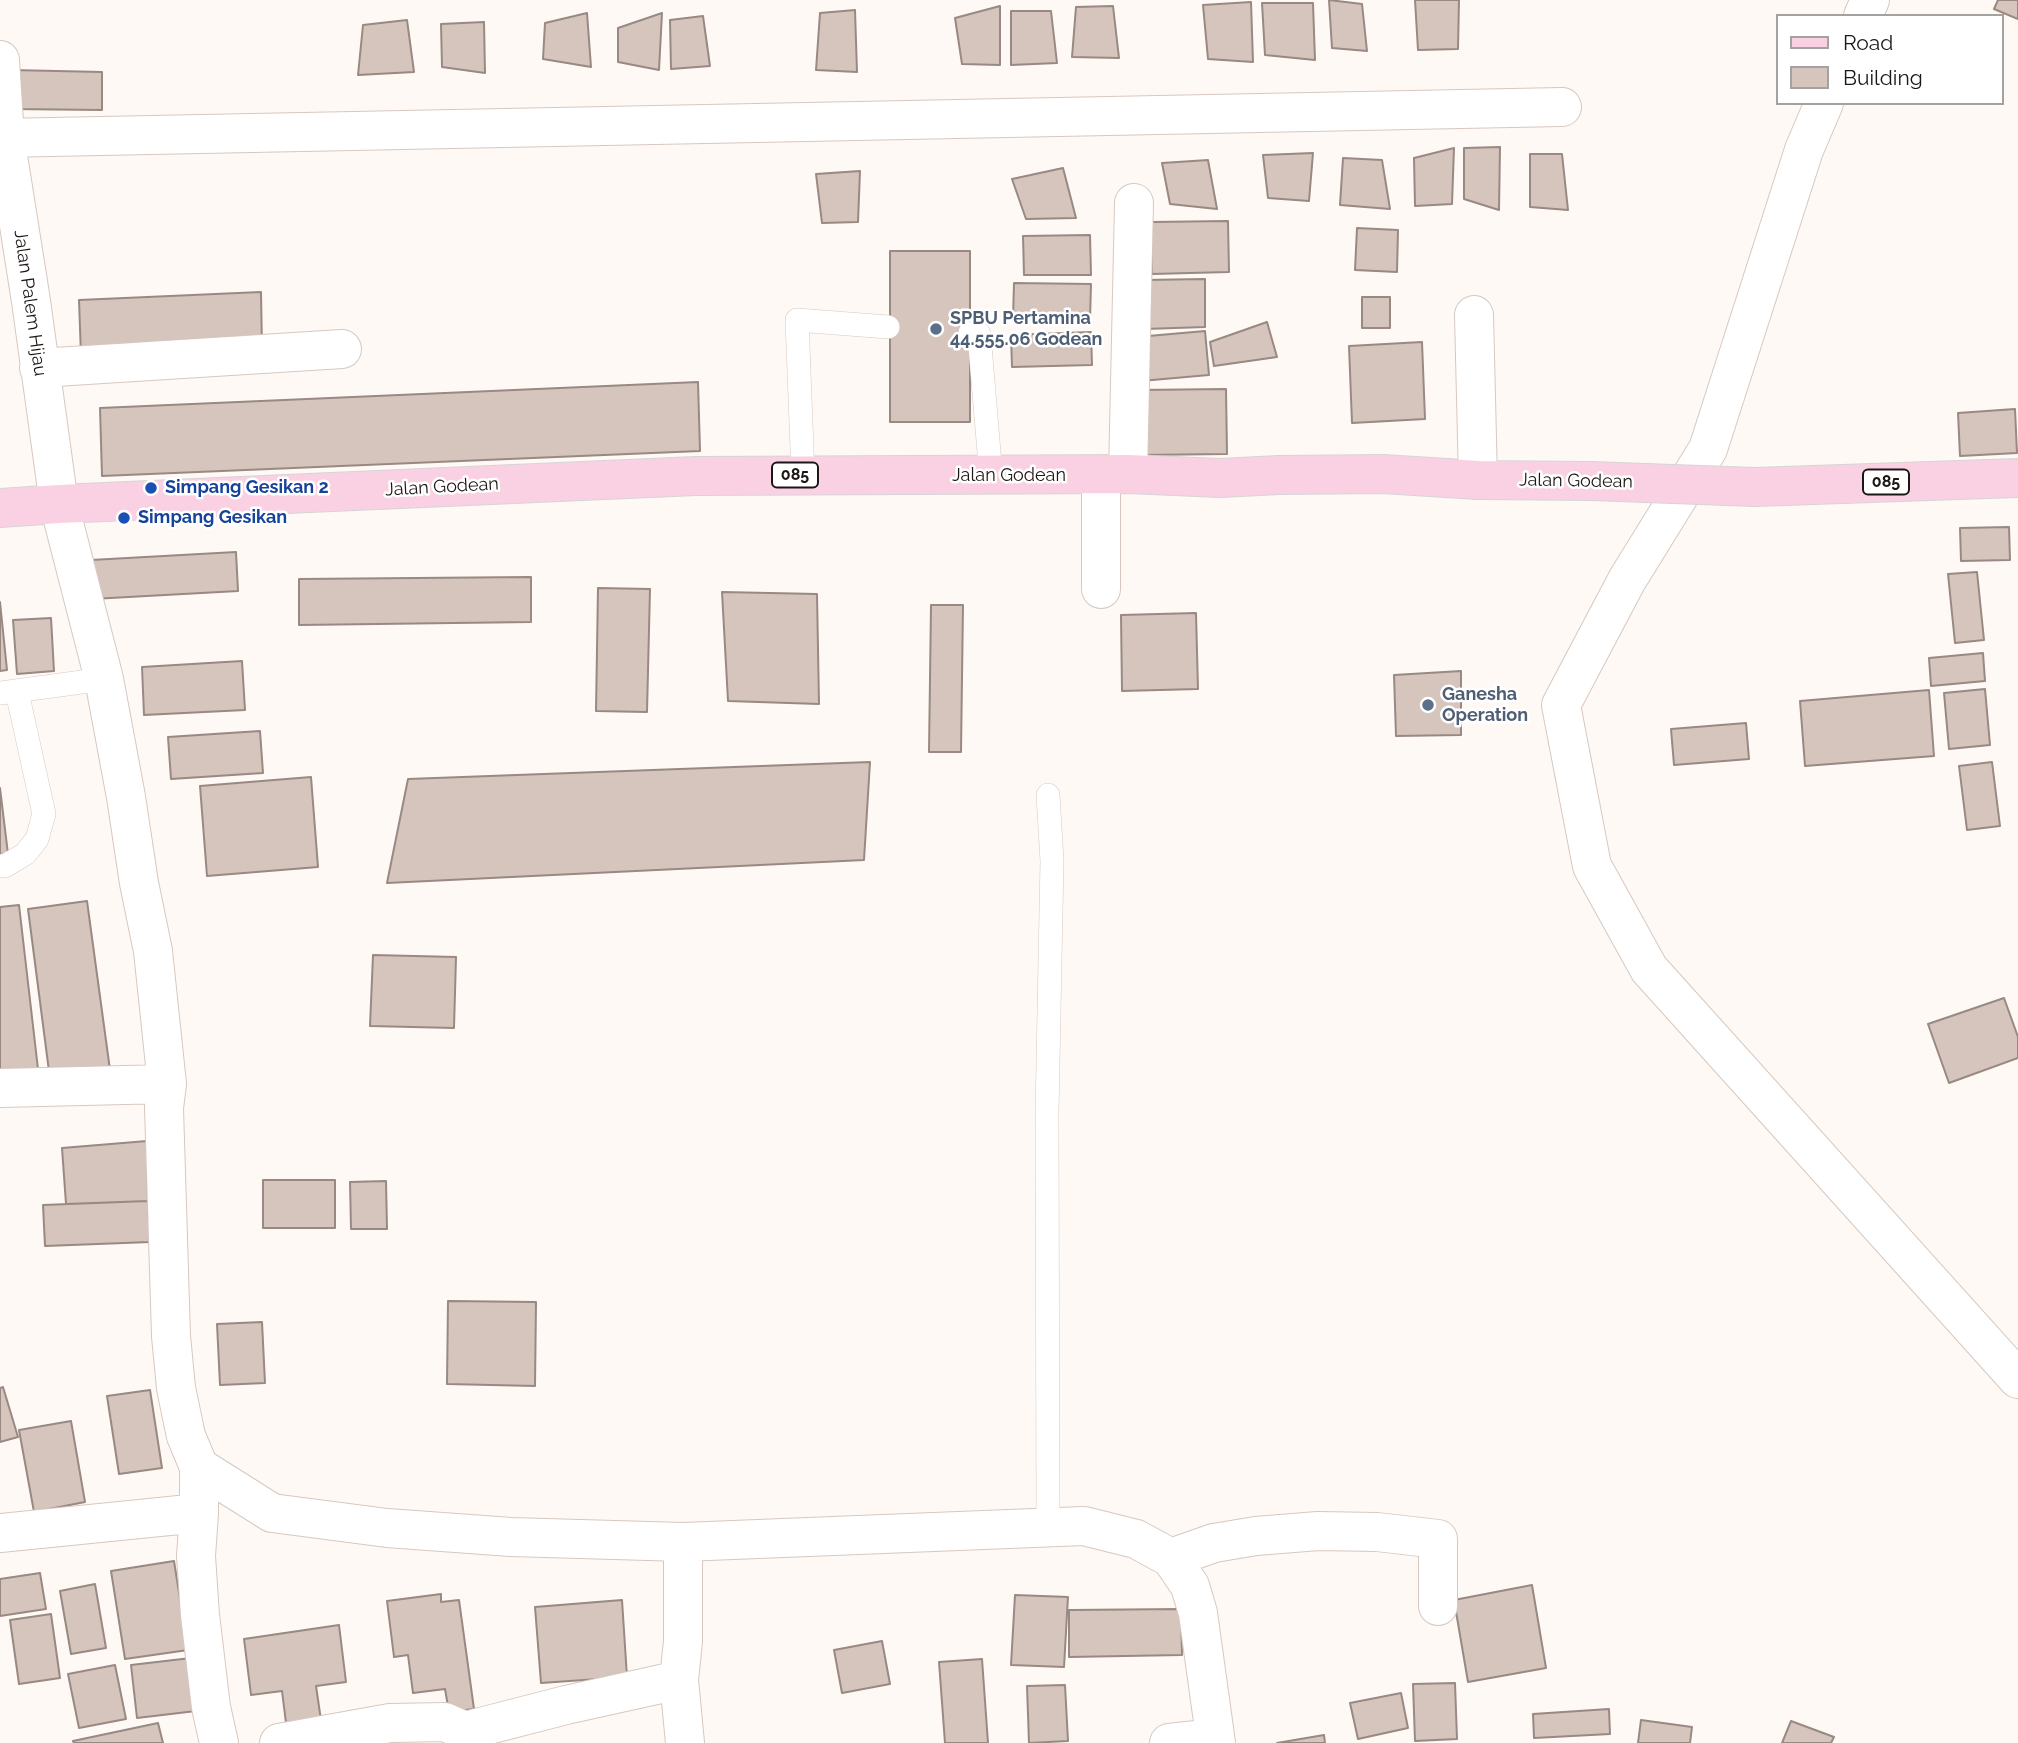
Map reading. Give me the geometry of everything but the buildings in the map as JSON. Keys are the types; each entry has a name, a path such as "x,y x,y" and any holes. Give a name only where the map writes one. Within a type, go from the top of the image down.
{"main road":[{"name":"Jalan Godean","path":"0,508 696,476 1114,475 1220,478 1383,474 1478,480 1755,487 2018,478"}],"street":[{"name":"Jalan Palem Hijau","path":"0,60 3,137 31,301 59,504 104,679 153,951 167,1084 164,1108 171,1336 176,1388 186,1436 199,1467"},
{"path":"1823,105 1804,150 1708,449 1627,580 1561,705 1592,866 1648,969 2018,1380"},
{"path":"3,137 1562,107"},
{"path":"1101,589 1114,475 1134,203"},
{"path":"1474,315 1478,480"},
{"path":"39,369 342,349"},
{"path":"0,1088 167,1084"},
{"path":"199,1467 196,1556 200,1615 211,1707 219,1743"},
{"path":"199,1467 272,1513 401,1529 511,1537 682,1542 1084,1526 1136,1539 1171,1558 1190,1586 1198,1613 1215,1741 1170,1743"},
{"path":"0,1533 199,1513"},
{"path":"1171,1558 1213,1543 1318,1531 1377,1532 1438,1539 1438,1606"},
{"path":"682,1542 683,1641 680,1680 685,1743"},
{"path":"279,1743 390,1723 445,1722 467,1737 566,1705 680,1680"}],"lane":[{"path":"803,475 797,320 888,327"},
{"path":"970,333 979,334 992,476"},
{"path":"0,866 5,866 25,854 37,839 44,814 8,692 104,679"},
{"path":"1048,796 1052,861 1047,1112 1048,1528"}],"place":[{"name":"SPBU Pertamina 44.555.06 Godean","path":"936,329"},
{"name":"Simpang Gesikan 2","path":"151,488"},
{"name":"Simpang Gesikan","path":"124,518"},
{"name":"Ganesha Operation","path":"1428,705"}]}
